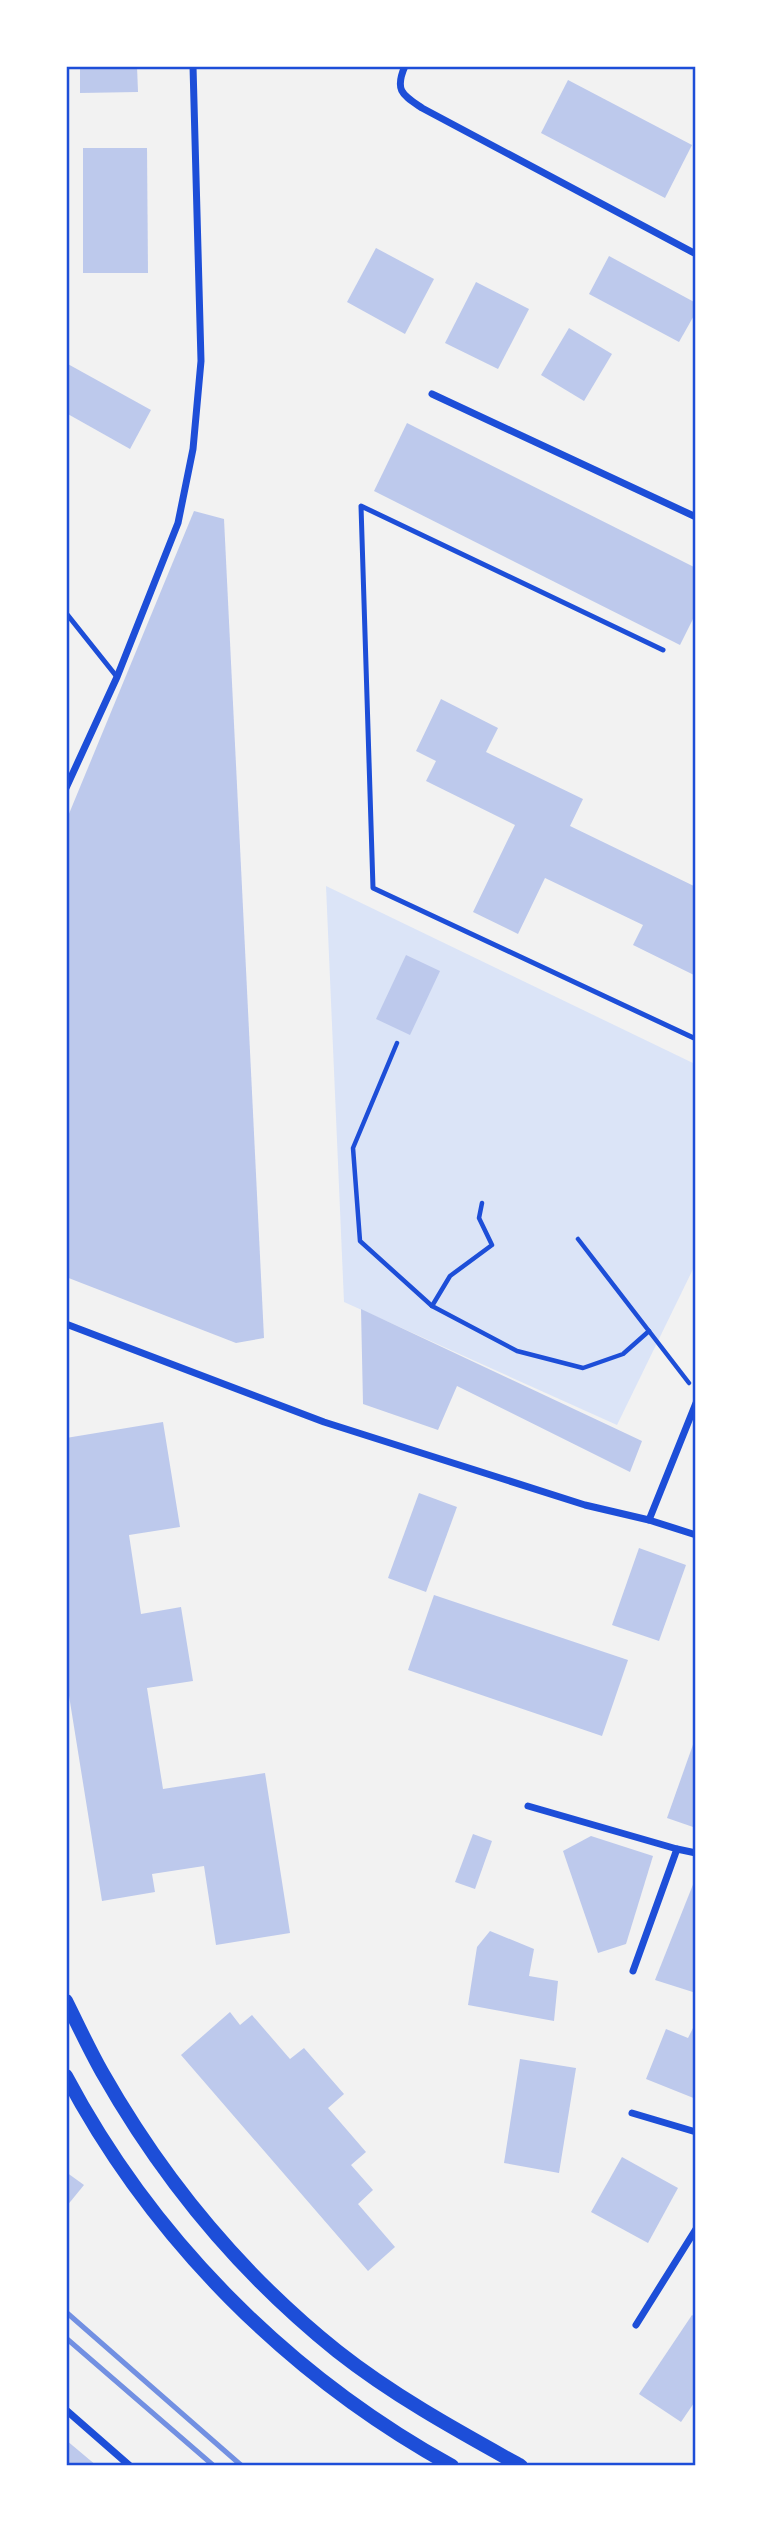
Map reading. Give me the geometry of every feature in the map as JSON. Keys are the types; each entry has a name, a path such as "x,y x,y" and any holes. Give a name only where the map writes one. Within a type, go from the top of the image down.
{"main road":[{"path":"66,2001 101,2071 134,2125 220,2241 265,2287 337,2351 379,2381 430,2415 521,2466"},
{"path":"66,2076 132,2185 219,2288 286,2350 358,2408 452,2466"}],"street":[{"path":"66,788 117,677 178,523 192,449 201,360 193,66"},
{"path":"405,66 400,84 402,94 452,124 695,254"},
{"path":"432,394 695,517"},
{"path":"66,1324 324,1422 585,1505 649,1520 695,1535"},
{"path":"649,1520 695,1403"},
{"path":"528,1806 695,1853"},
{"path":"633,1971 677,1849"},
{"path":"632,2113 695,2132"},
{"path":"636,2325 695,2229"},
{"path":"66,2410 130,2466"}],"lane":[{"path":"663,650 361,506 373,888 695,1039"},
{"path":"66,613 117,677"}],"path":[{"path":"397,1043 353,1148 360,1241 432,1306 517,1351 583,1368 623,1354 649,1331"},
{"path":"432,1306 450,1276 492,1245 478,1218 482,1203"},
{"path":"578,1239 695,1392"}],"shaded area":[{"path":"326,886 695,1064 695,1265 617,1425 344,1302"}],"building":[{"path":"80,66 137,66 138,92 80,93"},
{"path":"568,80 692,145 665,198 541,133"},
{"path":"83,148 147,148 148,273 83,273"},
{"path":"376,248 434,279 405,334 347,302"},
{"path":"609,256 696,303 696,312 679,342 589,294"},
{"path":"476,282 529,309 498,369 445,343"},
{"path":"569,328 612,354 584,401 541,375"},
{"path":"66,363 151,410 130,449 66,413"},
{"path":"407,423 696,568 696,613 680,645 374,491"},
{"path":"194,511 224,519 264,1338 236,1343 66,1277 66,821"},
{"path":"441,699 498,728 486,752 583,799 570,826 696,887 696,976 633,945 643,925 545,878 518,934 473,912 515,825 426,781 436,761 416,751"},
{"path":"406,955 440,971 410,1035 376,1019"},
{"path":"361,1309 642,1441 630,1472 457,1386 438,1430 363,1404"},
{"path":"163,1422 180,1527 129,1535 141,1614 181,1607 193,1681 147,1688 163,1789 265,1773 290,1933 216,1945 204,1866 152,1874 155,1892 102,1901 66,1677 66,1438"},
{"path":"419,1493 457,1507 426,1592 388,1578"},
{"path":"639,1548 686,1565 659,1641 612,1625"},
{"path":"434,1595 628,1660 602,1736 408,1670"},
{"path":"696,1739 696,1828 667,1818"},
{"path":"473,1834 492,1841 475,1889 455,1882"},
{"path":"591,1836 653,1856 626,1944 598,1953 563,1851"},
{"path":"696,1877 696,1993 655,1980"},
{"path":"490,1931 534,1949 529,1976 558,1981 554,2021 468,2005 477,1947"},
{"path":"230,2012 240,2025 252,2015 290,2059 304,2048 344,2094 328,2108 366,2152 351,2165 373,2190 358,2204 395,2247 368,2271 181,2055"},
{"path":"696,2022 696,2099 646,2079 666,2029 688,2038"},
{"path":"520,2059 576,2068 559,2173 504,2163"},
{"path":"622,2157 678,2188 648,2243 591,2212"},
{"path":"66,2172 84,2185 66,2207"},
{"path":"692,2315 696,2318 696,2400 681,2422 639,2394"},
{"path":"66,2440 97,2466 66,2466"}],"railway":[{"path":"66,2312 242,2466"},
{"path":"66,2338 214,2466"}]}
